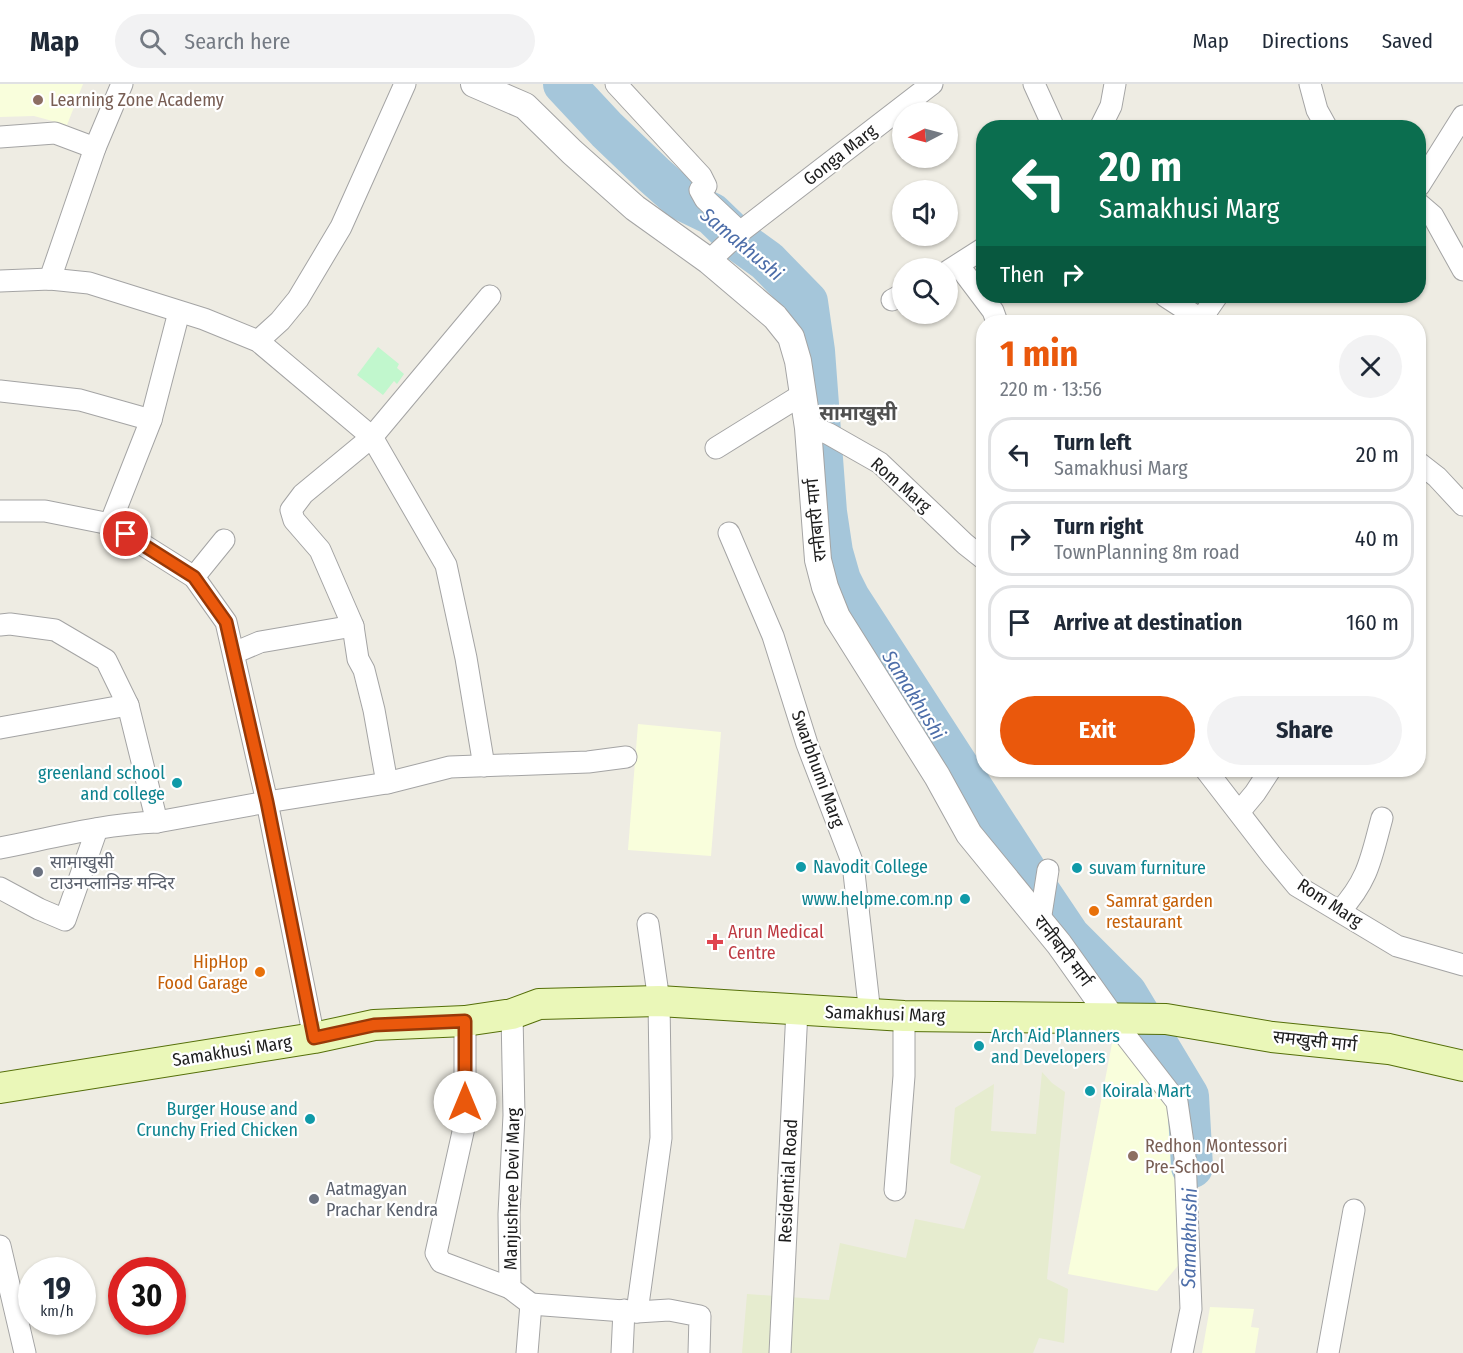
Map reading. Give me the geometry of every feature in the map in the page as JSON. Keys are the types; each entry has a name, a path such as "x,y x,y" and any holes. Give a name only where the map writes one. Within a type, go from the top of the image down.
{"main road":[{"name":"Samakhusi Marg","path":"0,1088 314,1038 374,1025 465,1021 512,1014 539,1004 659,1001 904,1016 1166,1018"},
{"name":"समखुसी मार्ग","path":"1166,1018 1272,1037 1389,1049 1463,1066"}],"street":[{"path":"50,279 94,148 122,84"},
{"path":"258,340 280,321 298,299 341,227 405,84"},
{"name":"रानीबारी मार्ग","path":"474,84 525,106 635,208 725,246 791,337 798,361 803,393 817,430 818,560 825,587 837,617 937,776 969,834 1116,1017"},
{"path":"616,84 701,176 706,186 700,190 725,246"},
{"name":"Gonga Marg","path":"725,246 932,84"},
{"path":"1034,84 1050,120"},
{"path":"1104,120 1111,106 1115,84"},
{"path":"1310,84 1317,110 1323,120"},
{"path":"1426,175 1463,116"},
{"path":"0,137 55,133 94,148"},
{"path":"1426,210 1433,216 1463,270"},
{"path":"958,265 976,253"},
{"path":"958,273 976,293"},
{"path":"0,281 50,279 88,283 237,331 258,340 372,437 446,565 466,658 484,766"},
{"path":"387,783 374,710 364,670 358,659 352,626 320,550 294,520 291,510 303,494 372,437 490,296"},
{"path":"986,303 994,315"},
{"path":"1175,303 1192,315"},
{"path":"110,524 151,420 179,312"},
{"path":"0,391 80,400 151,420"},
{"path":"717,448 803,393"},
{"name":"Rom Marg","path":"817,430 880,463 976,553"},
{"path":"1426,468 1463,505"},
{"path":"0,511 45,511 110,524 194,577 226,622 267,802 314,1038"},
{"name":"Swarbhumi Marg","path":"729,533 773,636 807,744 853,864 870,1014"},
{"path":"194,577 224,540"},
{"path":"0,625 10,624 55,630 106,660 128,705 157,822"},
{"path":"234,653 260,642 352,626"},
{"path":"0,728 128,705"},
{"path":"0,848 98,829 157,822 387,783 450,767 588,762 626,758"},
{"name":"Rom Marg","path":"1212,777 1297,885 1397,946 1463,965"},
{"path":"1240,812 1266,777"},
{"path":"1340,911 1355,895 1367,874 1382,818"},
{"path":"0,888 39,909 66,920 98,829"},
{"path":"1040,921 1048,870"},
{"path":"622,1353 661,1138 659,1001 648,924"},
{"name":"Residential Road","path":"780,1353 797,1010"},
{"name":"Manjushree Devi Marg","path":"512,1014 514,1115 509,1214 510,1288 531,1304"},
{"path":"895,1190 904,1076 904,1016"},
{"path":"1116,1017 1177,1102 1185,1157 1191,1309 1182,1353"},
{"path":"465,1021 465,1123 436,1253 441,1262 510,1288"},
{"path":"1328,1353 1354,1210"},
{"path":"0,1246 25,1353"},
{"path":"527,1353 531,1304 631,1311 669,1310 700,1316 699,1353"}],"shaded area":[{"name":"Learning Zone Academy","path":"0,84 83,84 67,125 34,116 0,117"},
{"path":"638,724 721,732 711,856 628,850"},
{"name":"Redhon Montessori Pre-School","path":"1114,1033 1171,1104 1181,1262 1157,1291 1068,1274"},
{"path":"1042,1072 1065,1092 1047,1279 1068,1289 1064,1343 1039,1338 1033,1353 742,1353 747,1294 829,1300 840,1243 906,1258 915,1219 964,1229 981,1176 950,1163 955,1108 994,1084 991,1131 1036,1134"},
{"path":"1210,1307 1254,1309 1251,1327 1259,1328 1255,1353 1202,1353"}],"green space":[{"path":"378,347 399,364 397,368 404,374 397,384 394,381 383,395 357,375"}],"waterway":[{"name":"Samakhushi","path":"564,84 654,175 681,199 712,214 742,243 767,261 807,302 814,351 826,512 832,552 840,580 849,598 1040,893 1069,936 1126,993 1188,1096 1192,1167"}],"place":[{"name":"Learning Zone Academy","path":"38,100"},
{"name":"greenland school and college","path":"177,783"},
{"name":"Navodit College","path":"801,867"},
{"name":"suvam furniture","path":"1077,868"},
{"name":"सामाखुसी टाउनप्लानिङ मन्दिर","path":"38,872"},
{"name":"www.helpme.com.np","path":"965,899"},
{"name":"Samrat garden restaurant","path":"1094,911"},
{"name":"Arun Medical Centre","path":"715,942"},
{"name":"HipHop Food Garage","path":"260,972"},
{"name":"Arch Aid Planners and Developers","path":"979,1046"},
{"name":"Koirala Mart","path":"1090,1091"},
{"name":"Burger House and Crunchy Fried Chicken","path":"310,1119"},
{"name":"Redhon Montessori Pre-School","path":"1133,1156"},
{"name":"Aatmagyan Prachar Kendra","path":"314,1199"}],"district":[{"name":"सामाखुसी","path":"858,413"}],"route":[{"path":"126,534 194,577 226,622 267,802 314,1038 374,1025 465,1021 465,1102"}]}
